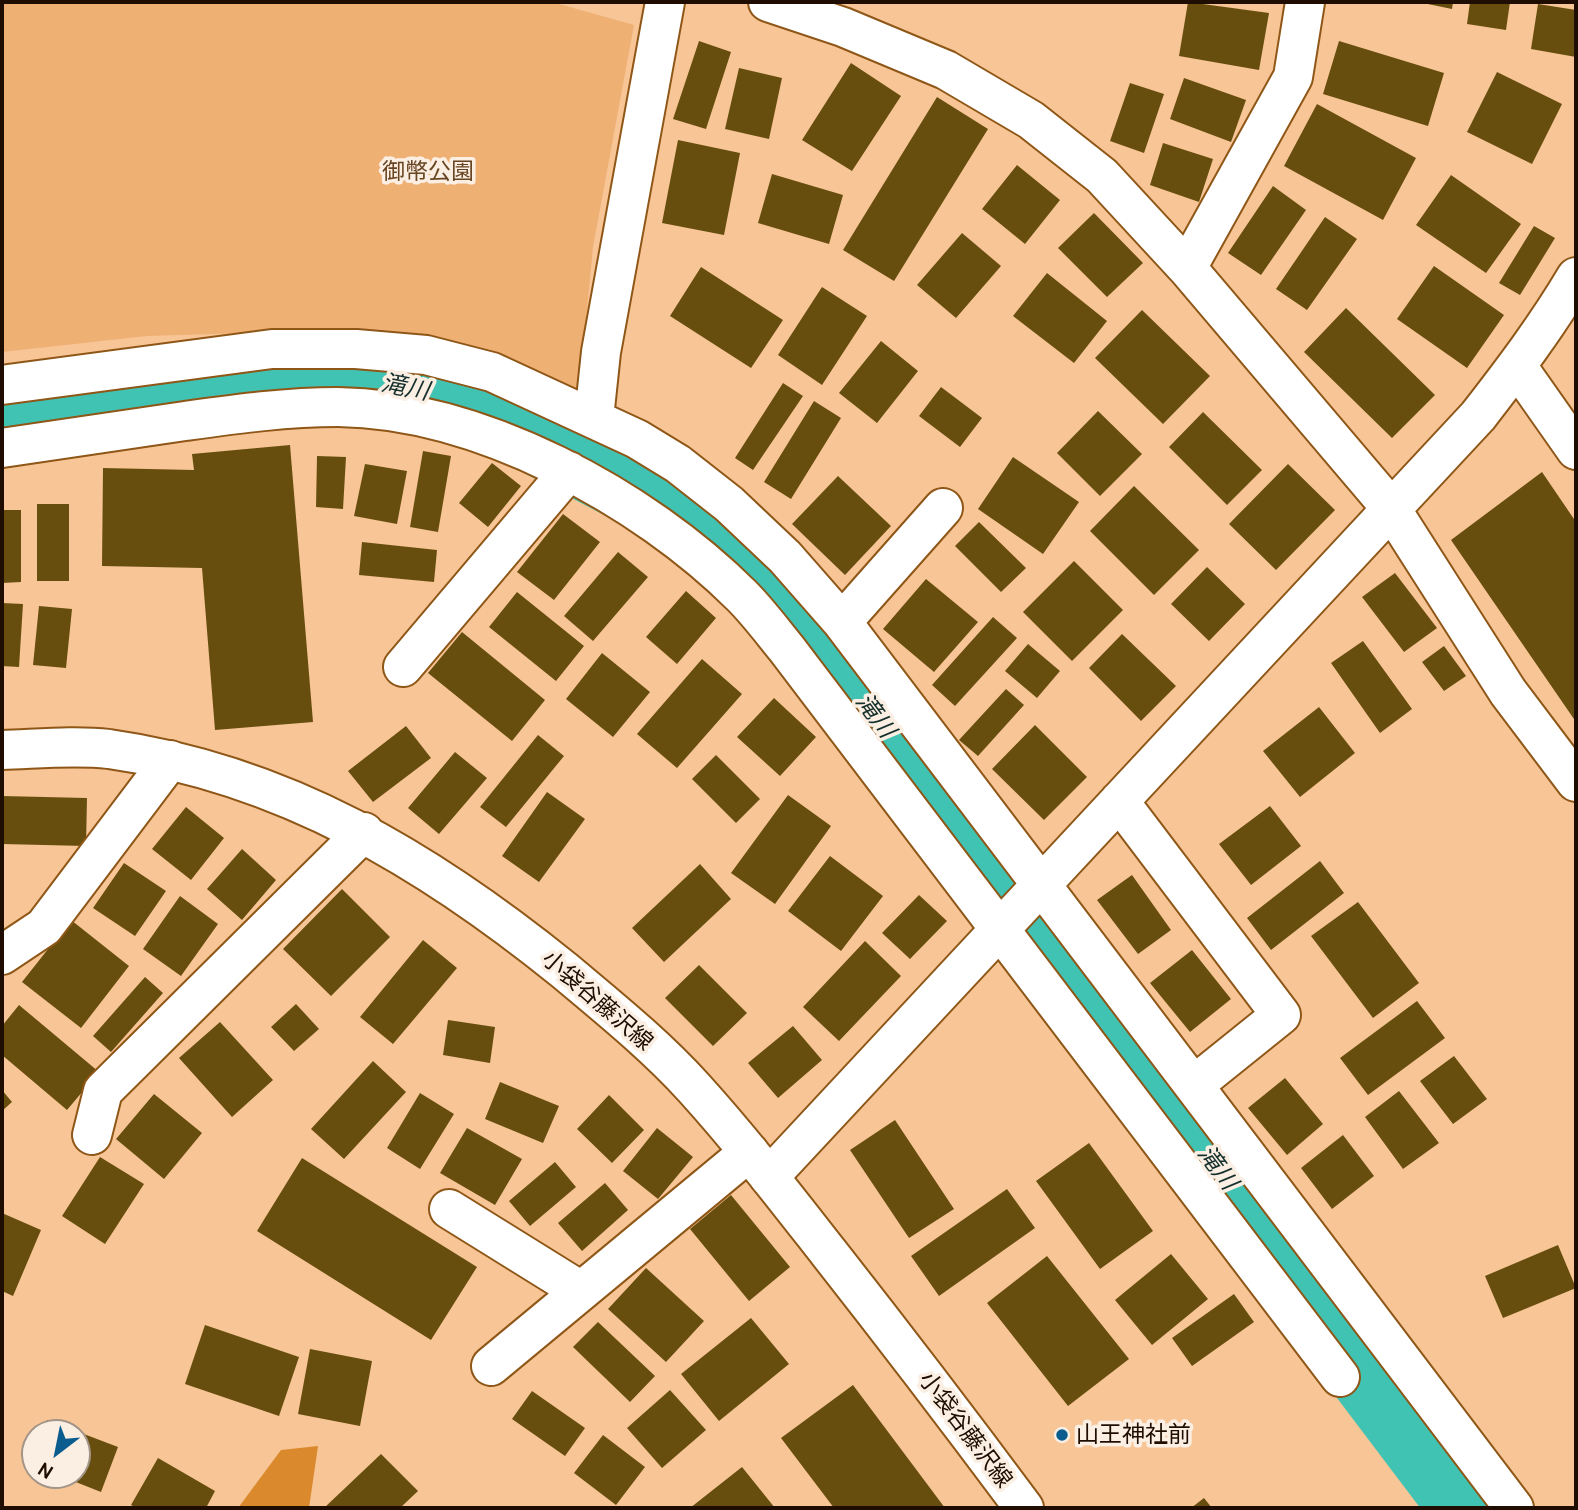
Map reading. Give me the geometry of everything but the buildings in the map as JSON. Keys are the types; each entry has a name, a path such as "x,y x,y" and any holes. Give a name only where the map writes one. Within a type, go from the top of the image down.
{"street":[{"path":"594,418 601,352 665,2"},
{"path":"768,2 843,27 946,70 1031,120 1102,176 1187,268 1390,507 1508,692 1576,782"},
{"path":"1187,268 1293,77 1306,2"},
{"path":"491,1366 581,1292 759,1164 1021,908 1390,507 1478,416 1556,311 1576,277"},
{"path":"2,386 272,349 356,349 426,355 492,372 637,439 678,464 729,504 785,557 842,622 1021,908 1339,1377"},
{"path":"1517,366 1576,450"},
{"path":"2,448 270,409 340,407 414,414 482,434 569,471 625,503 688,548 743,596 794,659 1021,908 1194,1085 1514,1508"},
{"path":"403,667 569,471"},
{"path":"842,622 943,508"},
{"name":"小袋谷藤沢線","path":"2,750 104,749 170,760 237,778 364,832 452,885 543,953 618,1015 691,1085 759,1164 926,1376 1024,1508"},
{"path":"2,955 44,927 170,760"},
{"path":"1119,801 1281,1015 1194,1085"},
{"path":"92,1135 103,1091 364,832"},
{"path":"449,1209 581,1292"}],"green space":[{"name":"御幣公園","path":"2,2 552,2 634,25 593,247 579,394 316,331 147,336 2,352"}],"shaded area":[{"path":"318,1446 309,1508 238,1508 281,1450"}],"waterway":[{"name":"滝川","path":"2,417 284,381 374,381 455,398 519,420 658,493 751,567 811,632 1476,1508"}],"place":[{"name":"山王神社前","path":"1062,1435"}]}
